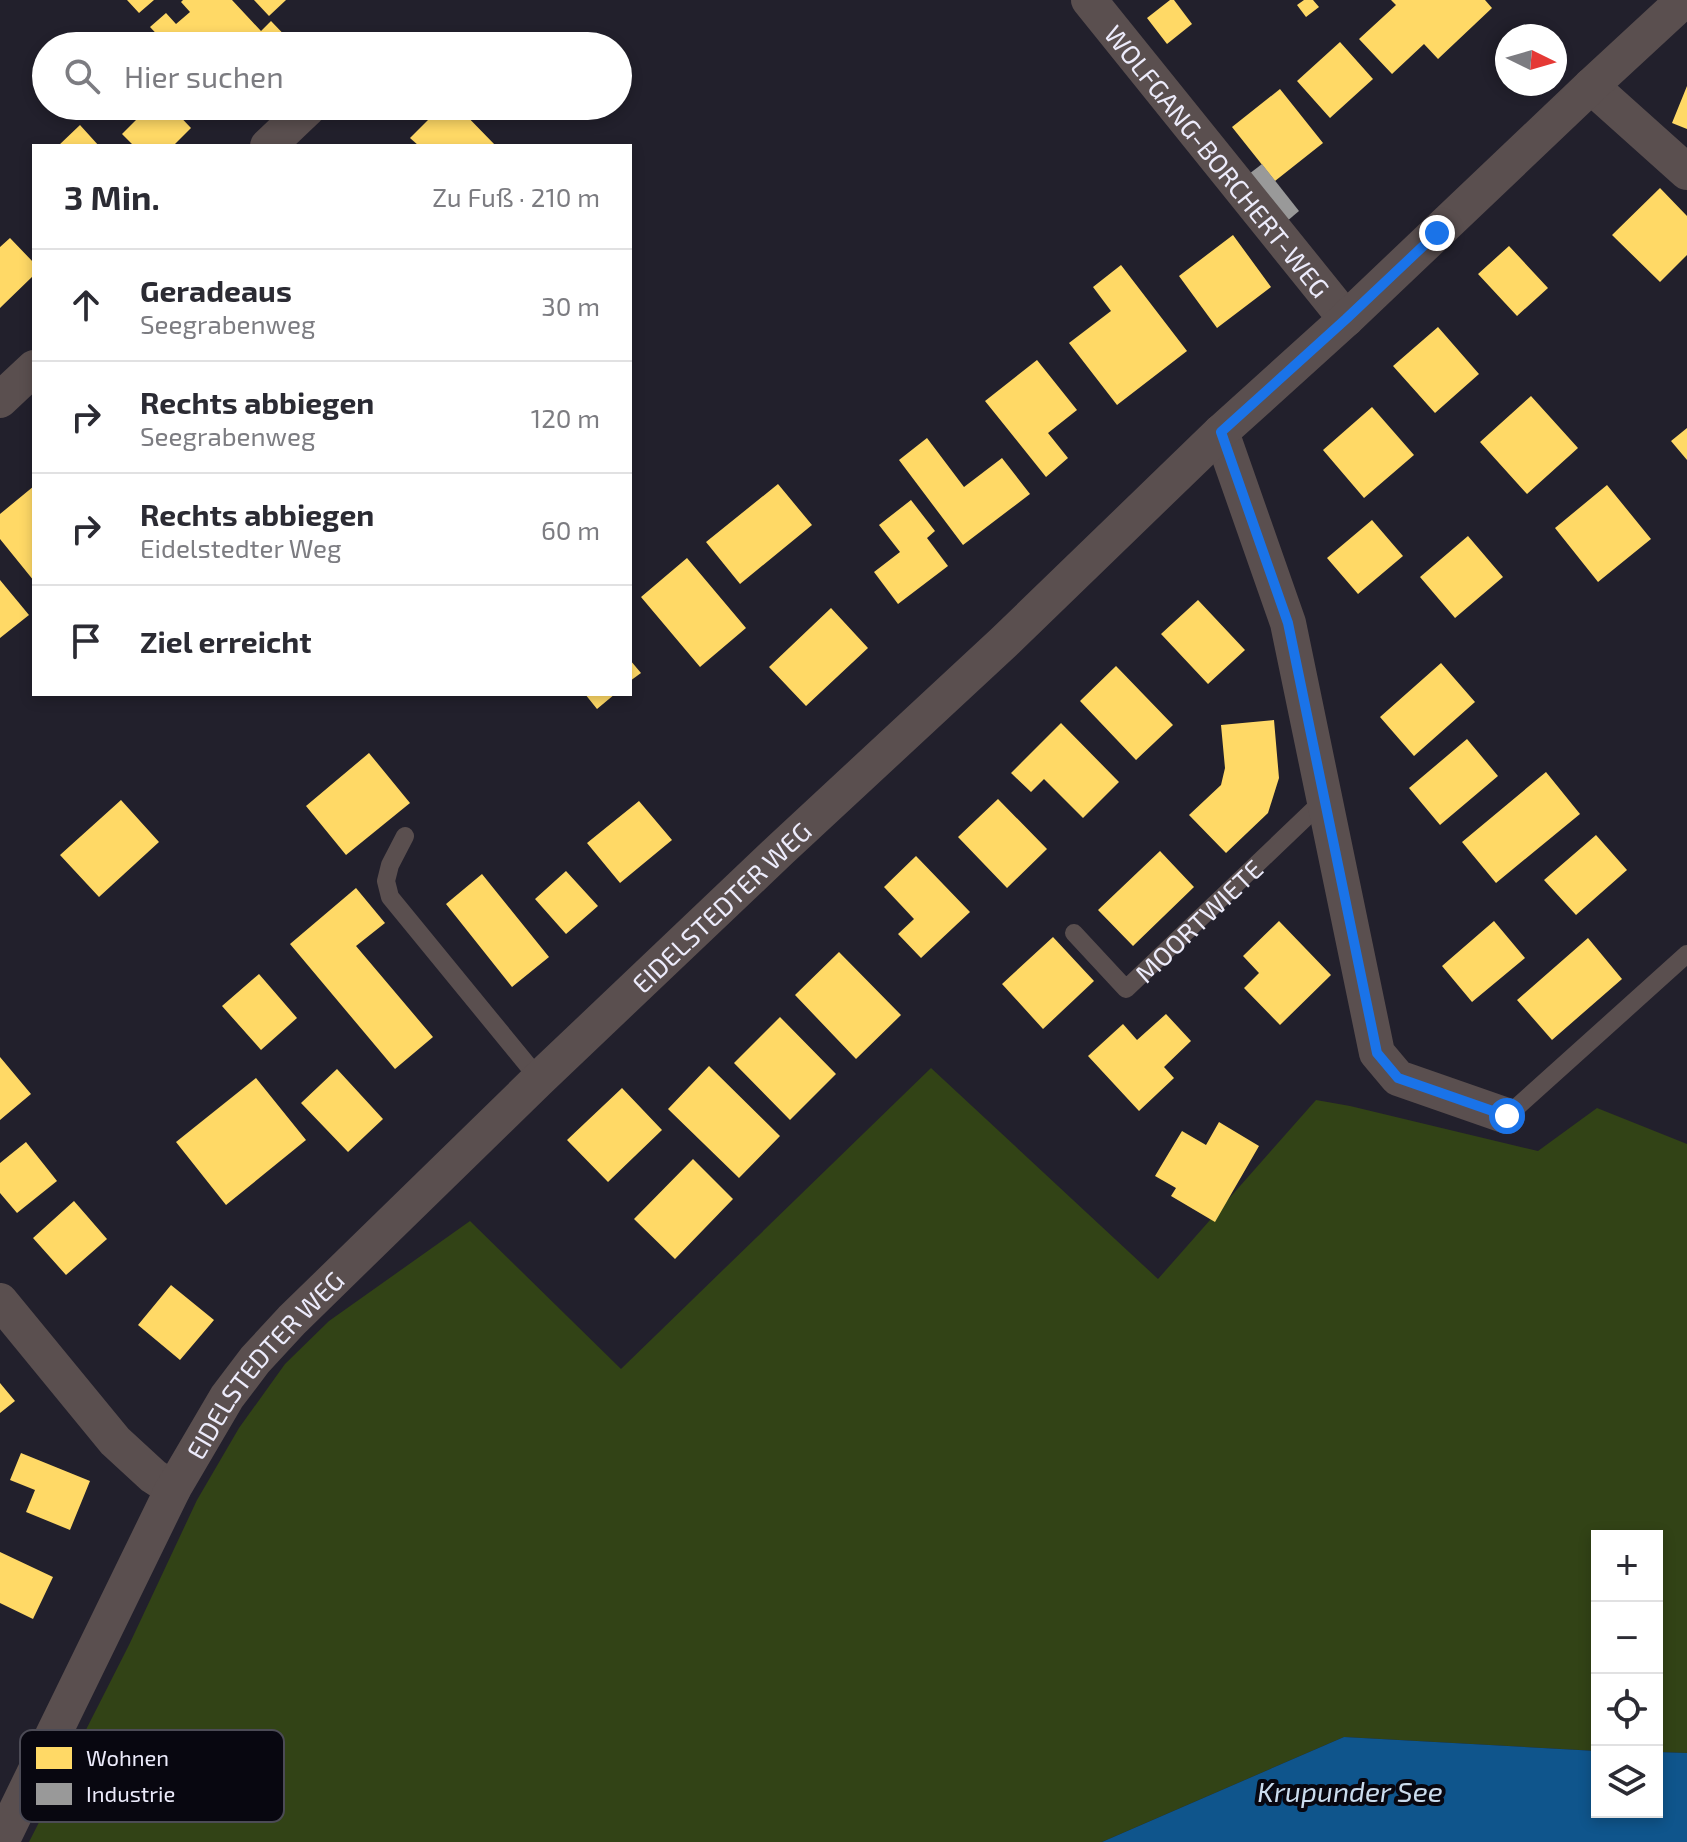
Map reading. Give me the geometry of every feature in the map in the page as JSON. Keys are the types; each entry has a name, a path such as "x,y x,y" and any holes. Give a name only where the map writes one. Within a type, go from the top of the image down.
{"street":[{"name":"WOLFGANG-BORCHERT-WEG","path":"1089,0 1346,319"},
{"name":"EIDELSTEDTER WEG","path":"56,1730 173,1489 227,1397 255,1360 292,1320 781,849 1004,642 1221,432 1346,319 1684,0"},
{"path":"1591,86 1687,172"},
{"path":"270,144 295,120"},
{"path":"0,400 32,370"},
{"path":"1221,432 1288,623 1377,1053 1398,1078 1507,1116"},
{"path":"0,1301 115,1441 153,1476 173,1489"},
{"name":"EIDELSTEDTER WEG","path":"1,1842 20,1803"}],"lane":[{"name":"MOORTWIETE","path":"1074,933 1126,989 1326,798"},
{"path":"405,836 390,865 386,881 390,897 539,1079"},
{"path":"1507,1116 1687,954"}],"green space":[{"path":"931,1068 1158,1279 1316,1100 1538,1151 1597,1108 1687,1144 1687,1753 1663,1752 1663,1530 1591,1530 1591,1751 1344,1737 1102,1842 29,1842 39,1822 284,1822 284,1730 86,1730 197,1500 239,1428 285,1364 329,1321 470,1221 621,1369"}],"water":[{"name":"Krupunder See","path":"1344,1737 1591,1751 1591,1818 1663,1818 1663,1752 1687,1753 1687,1842 1102,1842"}],"building: Wohnen":[{"path":"127,0 154,0 139,13"},
{"path":"232,0 261,31 271,21 282,32 155,32 150,27 166,13 176,24 190,12 181,2"},
{"path":"254,0 286,0 269,16"},
{"path":"1174,0 1192,24 1167,44 1147,18"},
{"path":"1304,0 1313,0 1319,7 1306,17 1297,5"},
{"path":"1391,0 1485,0 1492,8 1438,59 1424,44 1392,74 1359,39 1396,5"},
{"path":"1340,42 1373,79 1330,118 1297,81"},
{"path":"1687,86 1687,129 1672,123"},
{"path":"1280,89 1323,143 1275,181 1232,127"},
{"path":"136,120 183,120 191,128 175,144 132,144 122,134"},
{"path":"428,120 471,120 494,144 417,144 410,138"},
{"path":"80,125 97,144 60,144"},
{"path":"1660,188 1687,216 1687,255 1660,282 1612,235"},
{"path":"1233,235 1271,287 1217,328 1179,276"},
{"path":"10,238 32,261 32,277 0,308 0,247"},
{"path":"1509,246 1548,288 1517,316 1478,274"},
{"path":"1121,265 1187,351 1117,405 1069,343 1111,311 1093,287"},
{"path":"1438,327 1479,374 1435,413 1393,366"},
{"path":"1037,360 1077,410 1048,433 1068,458 1046,477 985,401"},
{"path":"1531,396 1578,448 1527,494 1480,442"},
{"path":"1372,407 1414,455 1364,498 1323,450"},
{"path":"1687,428 1687,460 1671,441"},
{"path":"927,438 964,487 1002,458 1030,494 963,545 899,460"},
{"path":"778,484 812,525 740,584 706,542"},
{"path":"1607,485 1651,539 1598,582 1555,528"},
{"path":"32,488 32,579 0,539 0,514"},
{"path":"911,500 935,531 927,538 948,566 898,604 874,572 900,552 879,525"},
{"path":"1372,520 1403,556 1358,594 1327,558"},
{"path":"1468,536 1503,577 1455,618 1420,577"},
{"path":"687,558 746,628 700,667 641,597"},
{"path":"0,580 29,615 0,638"},
{"path":"1198,600 1245,650 1208,684 1161,634"},
{"path":"831,608 868,648 806,706 769,667"},
{"path":"632,662 641,673 632,680"},
{"path":"1441,663 1475,702 1414,756 1380,717"},
{"path":"1116,666 1173,725 1136,760 1080,701"},
{"path":"587,696 613,696 597,709"},
{"path":"1274,720 1279,778 1268,813 1226,853 1189,815 1221,785 1225,768 1221,725"},
{"path":"1061,723 1119,782 1083,818 1044,779 1031,792 1011,773"},
{"path":"1467,739 1498,776 1440,825 1409,788"},
{"path":"369,753 410,803 346,855 306,806"},
{"path":"1546,772 1580,814 1496,883 1462,842"},
{"path":"998,799 1047,849 1007,888 958,837"},
{"path":"121,800 159,842 99,897 60,855"},
{"path":"639,801 672,840 620,883 587,843"},
{"path":"1596,835 1627,870 1576,915 1544,880"},
{"path":"1160,851 1194,887 1133,946 1098,910"},
{"path":"916,856 970,912 921,958 898,934 914,919 884,887"},
{"path":"566,871 598,906 566,934 535,899"},
{"path":"482,874 549,957 512,987 446,904"},
{"path":"356,888 385,923 356,946 433,1037 395,1069 290,944"},
{"path":"1279,921 1331,975 1280,1025 1244,988 1259,973 1243,956"},
{"path":"1494,921 1525,958 1472,1002 1442,966"},
{"path":"1053,937 1094,981 1043,1029 1002,984"},
{"path":"1588,938 1622,979 1552,1040 1517,1000"},
{"path":"839,952 901,1015 856,1059 795,995"},
{"path":"259,974 297,1018 261,1050 222,1006"},
{"path":"1166,1014 1191,1041 1164,1067 1174,1078 1139,1111 1088,1056 1123,1024 1137,1040"},
{"path":"780,1017 836,1074 790,1120 734,1063"},
{"path":"0,1057 31,1094 0,1120"},
{"path":"709,1066 780,1136 739,1178 668,1109"},
{"path":"337,1069 383,1119 348,1152 301,1103"},
{"path":"256,1078 306,1140 226,1205 176,1142"},
{"path":"622,1088 662,1130 608,1182 567,1140"},
{"path":"1219,1122 1259,1146 1215,1222 1171,1196 1176,1188 1155,1176 1182,1131 1206,1145"},
{"path":"26,1142 57,1181 17,1213 0,1193 0,1163"},
{"path":"693,1159 733,1199 675,1259 634,1219"},
{"path":"74,1201 107,1239 66,1275 33,1238"},
{"path":"171,1285 214,1320 180,1360 138,1325"},
{"path":"0,1383 15,1401 0,1413"},
{"path":"21,1453 90,1481 70,1530 26,1512 35,1490 10,1480"},
{"path":"0,1552 53,1577 33,1619 0,1603"}],"building: Industrie":[{"path":"1262,164 1299,211 1286,222 1249,174"}],"route":[{"path":"1437,233 1221,432 1288,623 1377,1053 1398,1078 1507,1116"}]}
